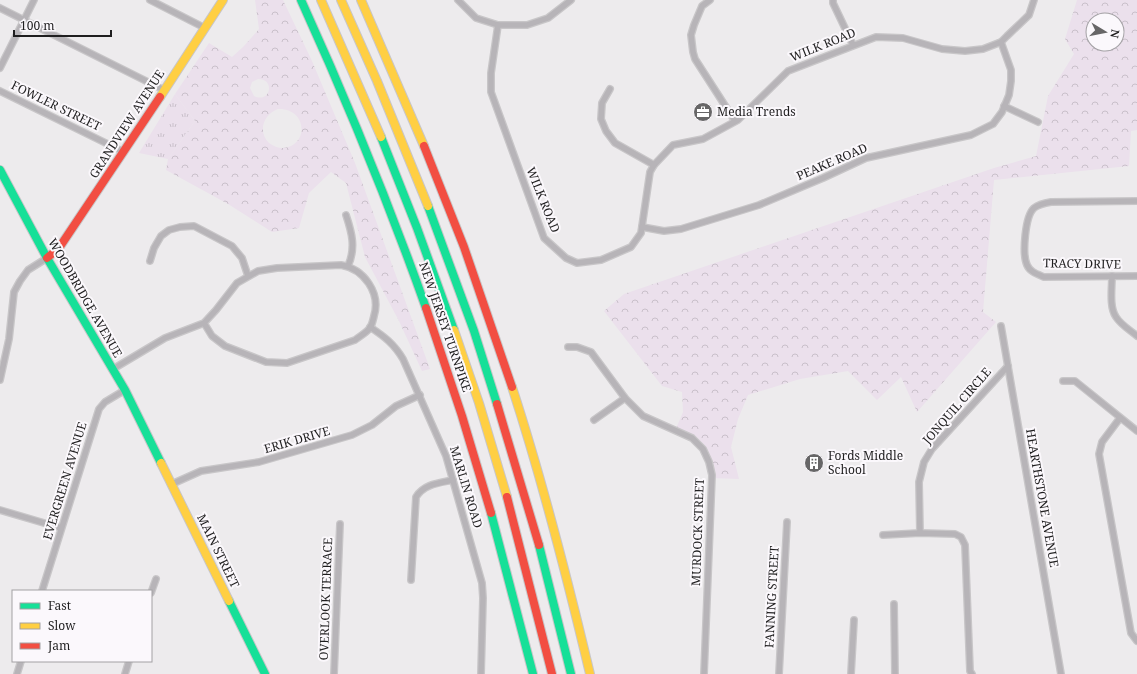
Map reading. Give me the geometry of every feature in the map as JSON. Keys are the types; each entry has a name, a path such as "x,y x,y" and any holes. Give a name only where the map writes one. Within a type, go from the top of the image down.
{"main road":[{"name":"GRANDVIEW AVENUE","path":"47,258 59,248 224,0"},
{"name":"NEW JERSEY TURNPIKE","path":"301,0 347,102 400,233 429,314 481,476 509,576 533,674"},
{"name":"NEW JERSEY TURNPIKE","path":"321,0 391,161 417,227 460,347 497,463 529,578 552,674"},
{"name":"NEW JERSEY TURNPIKE","path":"341,0 409,157 434,221 496,398 529,510 571,674"},
{"path":"361,0 397,81 428,157 477,285 529,442 549,513 590,674"},
{"name":"WOODBRIDGE AVENUE","path":"0,170 47,258 113,369 150,438"},
{"name":"MAIN STREET","path":"150,438 265,674"}],"street":[{"path":"0,68 34,0"},
{"path":"150,0 205,28"},
{"path":"458,0 476,18 498,25 527,25 548,18 565,2 571,0"},
{"path":"710,0 702,6 694,25 691,35 693,52 695,59 735,121"},
{"path":"833,0 833,3 853,45"},
{"name":"WILK ROAD","path":"498,25 491,73 492,92 544,238 566,258 577,263 601,260 631,247 639,238 650,172 654,165 673,146 703,139 738,120 788,71 876,37 903,38 942,49 965,51 983,49 1001,42 1029,14 1034,0"},
{"path":"0,8 164,90"},
{"name":"PEAKE ROAD","path":"642,227 664,231 681,229 759,205 866,158 971,135 993,124 1002,112 1009,95 1011,81 1011,70 1001,42"},
{"path":"610,89 602,103 601,119 606,131 615,143 654,165"},
{"name":"FOWLER STREET","path":"0,91 124,152"},
{"path":"1004,106 1038,122"},
{"name":"TRACY DRIVE","path":"1137,201 1051,202 1041,204 1033,209 1028,218 1024,258 1027,267 1035,274 1044,277 1137,276"},
{"path":"346,215 352,234 354,249 348,266"},
{"path":"150,261 154,248 161,236 169,230 180,226 194,226 232,246 242,258 248,276"},
{"path":"0,380 9,339 14,292 28,270 47,258"},
{"path":"113,369 166,338 204,323 237,283 258,271 277,268 348,266 362,275 370,284 375,295 376,312 370,327 355,340 287,363 260,360 225,346 212,336 204,323"},
{"path":"1112,276 1112,307 1115,316 1137,336"},
{"name":"HEARTHSTONE AVENUE","path":"1001,326 1062,674"},
{"name":"MARLIN ROAD","path":"370,327 389,340 397,348 403,358 446,456 482,584 481,674"},
{"name":"MURDOCK STREET","path":"568,347 577,347 591,352 625,398 644,416 692,438 703,449 709,462 712,475 704,674"},
{"name":"JONQUIL CIRCLE","path":"920,533 919,482 924,462 932,449 1008,366"},
{"path":"1063,381 1075,381 1137,431"},
{"name":"EVERGREEN AVENUE","path":"42,590 99,409 105,402 125,390"},
{"name":"ERIK DRIVE","path":"172,484 208,469 259,462 352,435 372,425 396,406 420,395"},
{"path":"594,420 625,398"},
{"path":"1120,418 1102,442 1099,454 1131,633 1137,641"},
{"path":"411,580 416,497 419,492 428,486 453,480"},
{"path":"0,510 61,528"},
{"name":"FANNING STREET","path":"779,674 787,522"},
{"name":"OVERLOOK TERRACE","path":"334,674 340,524"},
{"path":"883,535 920,533 955,534 961,537 965,545 970,670 972,674"},
{"path":"152,590 156,579"},
{"path":"894,604 895,674"},
{"path":"851,674 854,620"},
{"path":"17,674 21,662"},
{"path":"125,674 129,662"}],"green space":[{"path":"255,0 283,0 312,61 355,163 430,369 422,371 399,321 365,257 346,183 331,172 309,193 299,228 272,232 228,204 166,170 168,159 195,121 175,94 209,43 232,57 259,29","holes":["258,79 264,80 269,86 267,94 260,98 254,96 250,88 252,82","278,109 288,110 295,114 300,120 302,127 301,135 297,141 291,146 283,148 276,147 269,143 263,133 266,119 273,111"]},
{"path":"1077,0 1137,0 1137,130 1131,131 1129,166 994,180 983,312 996,322 917,412 901,377 877,400 848,371 800,379 748,395 738,419 731,447 739,479 711,478 699,445 675,431 683,412 682,392 662,386 604,311 624,294 994,168 1036,156 1048,96 1074,54 1065,39"},
{"path":"175,94 195,121 168,159 139,153"}],"traffic: fast":[{"path":"301,0 367,153 426,308"},
{"path":"381,137 417,228 454,330"},
{"path":"0,170 47,258 125,390 161,463"},
{"path":"428,206 474,331 497,404"},
{"path":"491,513 533,674"},
{"path":"539,545 571,674"},
{"path":"229,601 265,674"}],"traffic: slow":[{"path":"160,97 223,0"},
{"path":"321,0 381,137"},
{"path":"341,0 377,81 428,206"},
{"path":"361,0 424,146"},
{"path":"454,330 479,403 507,497"},
{"path":"512,387 554,530 590,674"},
{"path":"161,463 229,601"}],"traffic: jam":[{"path":"47,258 59,248 160,97"},
{"path":"424,146 464,247 512,387"},
{"path":"426,308 462,416 491,513"},
{"path":"497,404 539,545"},
{"path":"507,497 552,674"}],"place":[{"name":"Media Trends","path":"703,112"},
{"name":"Fords Middle School","path":"814,463"}]}
